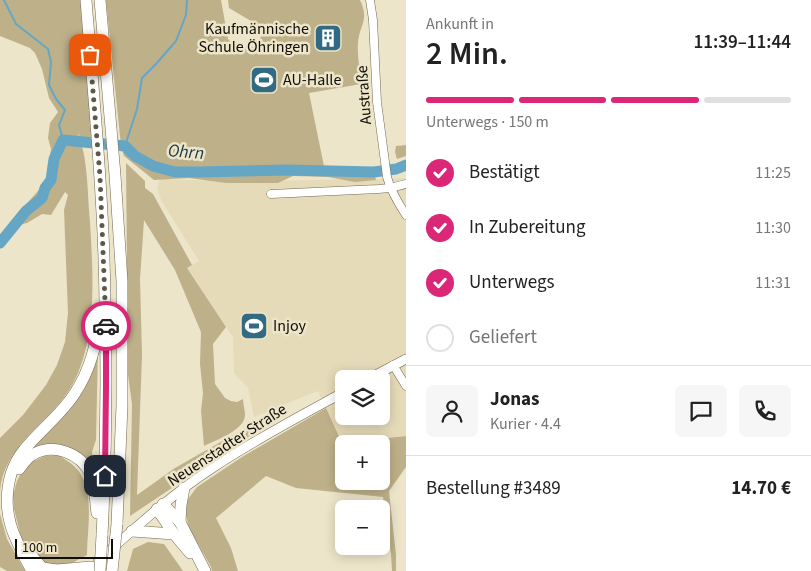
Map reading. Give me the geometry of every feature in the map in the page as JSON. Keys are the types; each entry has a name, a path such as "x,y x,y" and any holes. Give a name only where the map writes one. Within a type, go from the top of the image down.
{"highway":[{"path":"86,0 100,176 106,302 106,456 102,535 92,570 40,570 15,541 10,529 6,497 8,482 23,451 52,422 75,394 86,374 94,351 100,316 106,302"},
{"path":"100,0 115,175 122,291 122,406 117,524 112,571"},
{"path":"40,570 20,539 11,513 10,497 12,484 17,471 24,461 31,456 39,452 58,449 68,452 81,461 91,475 96,493 102,535"},
{"path":"180,522 184,488"},
{"path":"160,507 180,522 205,571"},
{"path":"160,507 174,534 188,549 199,571"},
{"path":"132,531 174,534"}],"main road":[{"path":"384,370 406,358"},
{"name":"Neuenstadter Straße","path":"92,570 132,531 184,488 214,467 285,424 335,397"}],"street":[{"name":"Austraße","path":"370,0 373,20 377,102 387,177 390,188 406,215"},
{"path":"271,194 339,192 390,188 406,184"},
{"path":"393,365 406,386"}],"shaded area":[{"path":"0,0 81,0 92,138 82,142 78,132 87,176 92,306 86,349 80,369 62,400 29,435 9,461 3,475 0,492 0,438 23,415 46,385 57,365 65,342 68,313 64,210 68,195 65,192 51,215 42,214 27,223 14,226 12,220 46,182 51,149 48,138 50,123 58,112 49,98 42,69 35,53 30,48 0,36"},
{"path":"106,0 221,0 228,39 234,45 240,47 254,47 265,31 229,8 228,0 360,0 364,13 358,43 361,84 309,93 325,171 374,172 376,180 355,182 328,177 293,176 278,183 226,183 189,178 154,180 124,156 121,146"},
{"path":"406,145 406,156 397,159 396,146"},
{"path":"126,163 145,181 145,188 153,194 192,265 187,268 226,327 213,344 215,384 225,398 237,402 243,399 245,415 244,420 235,430 204,446 201,411 203,393 200,364 201,332 175,270 144,220 140,279 142,355 137,495 175,468 247,427 251,435 130,516 132,404 128,375"},
{"path":"406,178 406,436 390,438 390,435 338,435 318,391 254,417 248,388 234,373 233,337 187,268 199,261 161,200 157,188 160,179 278,181"},
{"path":"98,348 96,440 92,452 94,475 83,459 34,451 30,446 60,416"},
{"path":"326,408 338,435 335,435 335,490 390,490 390,500 383,500 383,497 296,488 266,476 216,518 231,548 238,571 212,571 189,528 185,511 188,499 197,487 242,457"},
{"path":"406,436 406,467 390,490 390,438"},
{"path":"58,455 73,465 82,475 86,486 89,509 87,555 63,566 45,563 29,549 21,537 14,509 13,495 23,469 45,456"},
{"path":"390,500 396,571 392,571"},
{"path":"0,514 7,539 25,571 7,571 0,567"},
{"path":"148,542 164,544 183,571 127,571 133,549"}],"waterway":[{"path":"4,0 16,24 48,49 51,62 49,85 56,99 65,110 59,125 63,140"},
{"path":"125,146 137,109 142,78 176,41 186,15 187,0"},
{"name":"Ohrn","path":"0,243 26,211 42,198 45,188 51,180 54,159 63,140 125,146 135,156 153,166 175,172 287,170 374,172 396,169 406,165"}],"way so far":[{"path":"90,55 100,176 106,326"}],"place":[{"name":"Kaufmännische Schule Öhringen","path":"328,38"},
{"name":"AU-Halle","path":"264,80"},
{"name":"Injoy","path":"254,326"}],"route":[{"path":"105,476 106,326"}]}
